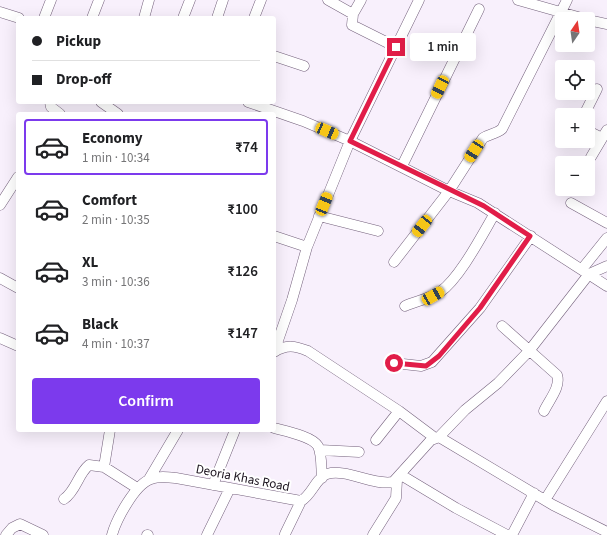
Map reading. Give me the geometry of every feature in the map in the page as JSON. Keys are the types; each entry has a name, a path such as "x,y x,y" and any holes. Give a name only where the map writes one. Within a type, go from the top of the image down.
{"street":[{"path":"45,16 51,0"},
{"path":"93,16 99,0"},
{"path":"145,16 149,0"},
{"path":"184,16 190,0"},
{"path":"218,16 223,0"},
{"path":"255,16 261,0"},
{"path":"328,0 353,14"},
{"path":"361,0 353,14 351,20 352,25 355,28 396,47"},
{"path":"276,346 292,300 306,246 350,141 419,0"},
{"path":"518,0 558,12"},
{"path":"561,12 567,0"},
{"path":"402,166 478,10"},
{"path":"0,12 16,17"},
{"path":"595,21 607,24"},
{"path":"394,262 449,191 483,138 488,134 498,132 505,124 555,25"},
{"path":"276,57 304,66"},
{"path":"588,108 597,89"},
{"path":"51,104 58,112"},
{"path":"106,104 116,112"},
{"path":"254,104 303,121 350,141 449,191 478,203 607,286"},
{"path":"592,156 604,134"},
{"path":"0,205 16,180"},
{"path":"571,203 607,223"},
{"path":"405,306 433,296 448,284 457,274 495,213"},
{"path":"319,216 378,231"},
{"path":"394,363 426,366 439,356 480,308 530,236"},
{"path":"276,237 306,246"},
{"path":"276,429 309,439 317,445 320,450 322,478 334,473 389,483 399,477 437,437 465,410 498,383 529,351 585,272 607,238"},
{"path":"585,272 607,266"},
{"path":"0,278 16,287"},
{"path":"502,326 557,375 557,386 544,410"},
{"path":"0,338 16,345"},
{"path":"276,351 284,346 294,346 308,351 437,437 545,500 607,532"},
{"path":"545,500 607,401"},
{"path":"376,440 398,411"},
{"path":"104,467 110,432"},
{"path":"112,535 114,528 137,488 150,479 177,432"},
{"path":"213,485 234,432"},
{"path":"320,450 359,452"},
{"path":"64,499 70,493 89,465 104,467 137,488"},
{"name":"Deoria Khas Road","path":"150,479 163,477 176,478 301,501 322,478"},
{"path":"373,535 396,498 399,477"},
{"path":"399,477 507,535"},
{"path":"207,535 230,488"},
{"path":"512,535 534,493"},
{"path":"285,534 301,501"},
{"path":"6,535 12,528 20,524 43,535"}],"route":[{"path":"394,363 426,366 439,356 480,308 530,236 484,206 449,191 350,141 396,47"}]}
